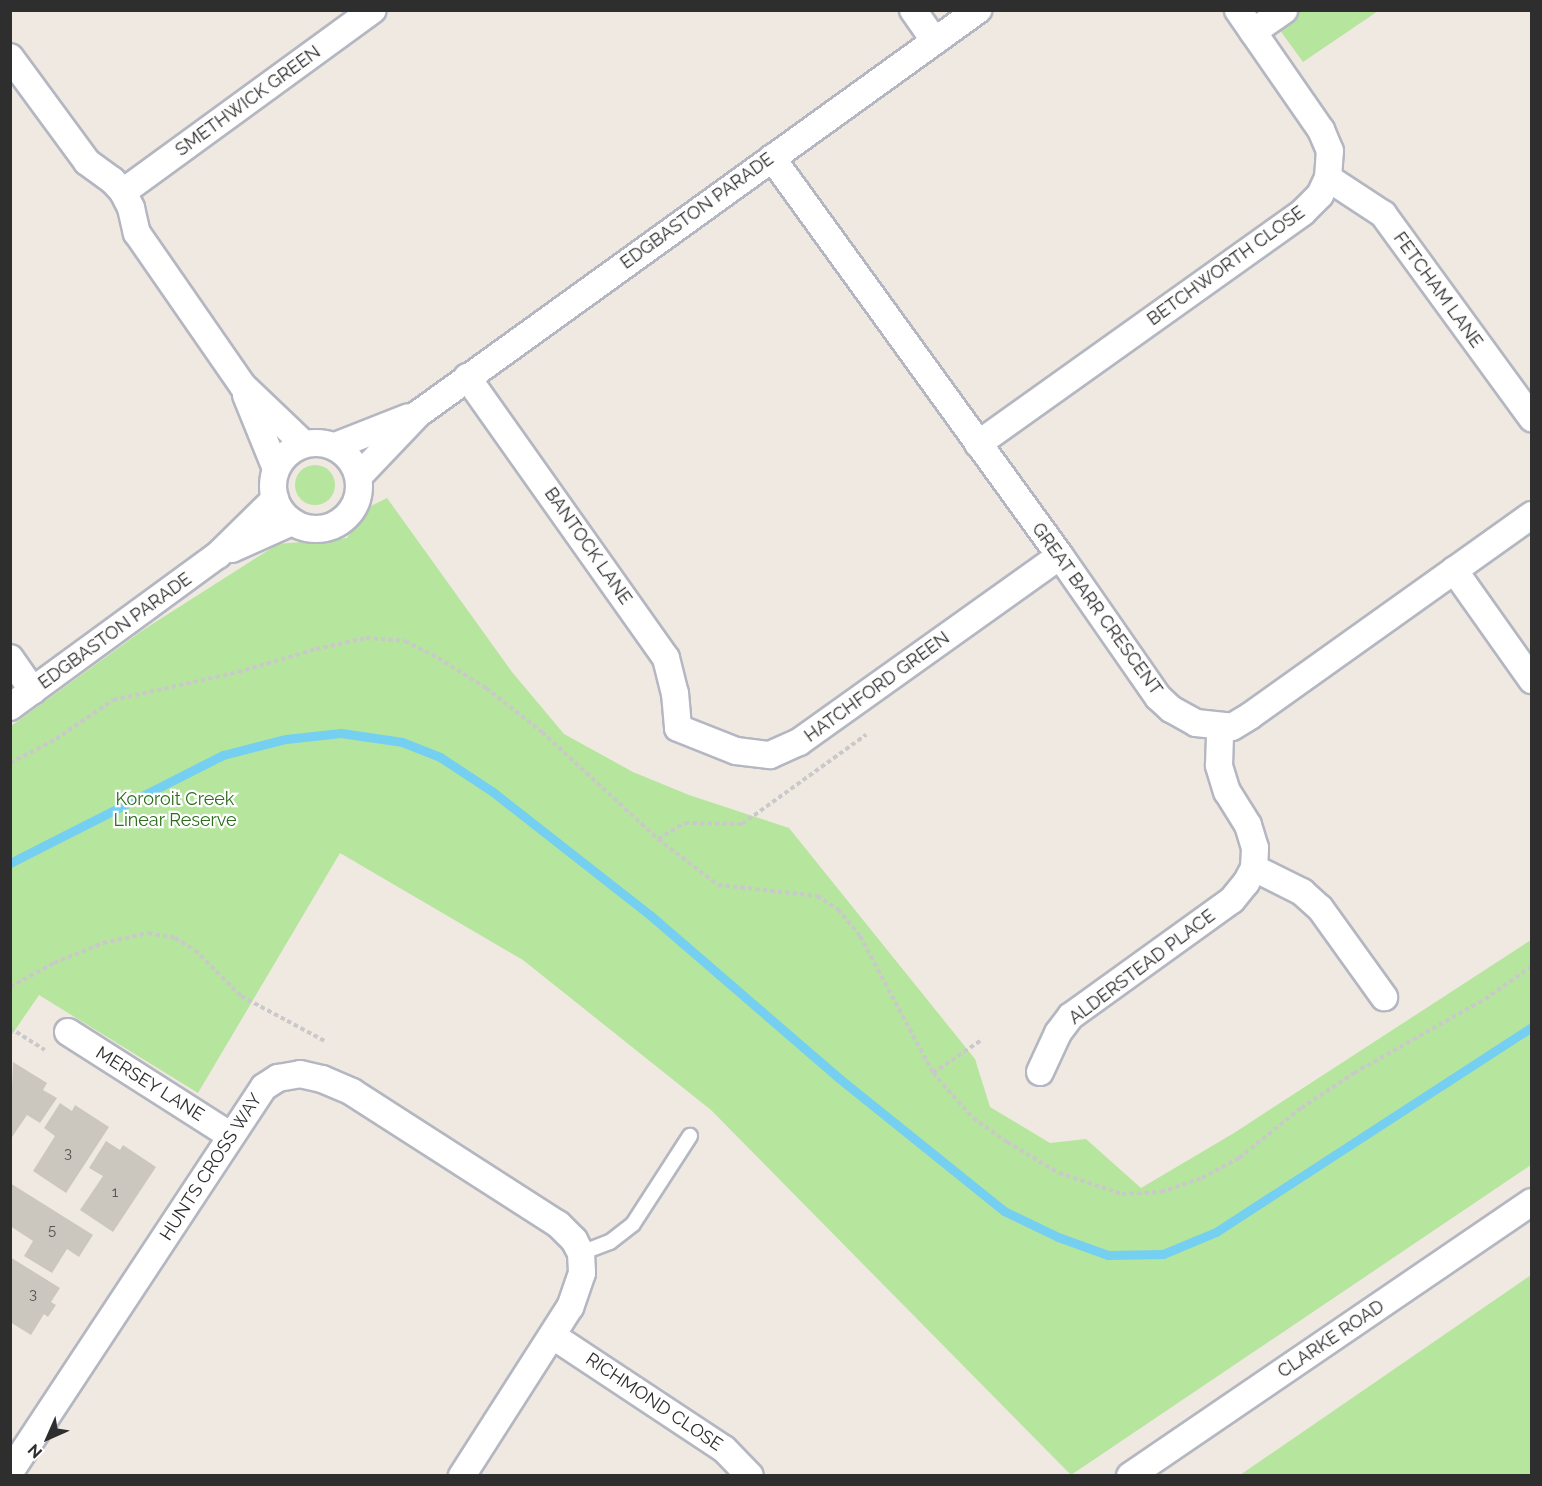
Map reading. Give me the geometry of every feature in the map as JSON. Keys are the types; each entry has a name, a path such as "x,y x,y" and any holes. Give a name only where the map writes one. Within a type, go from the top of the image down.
{"street":[{"name":"SMETHWICK GREEN","path":"123,192 373,10"},
{"path":"913,10 935,41"},
{"name":"EDGBASTON PARADE","path":"359,476 418,414 467,376 978,10"},
{"path":"1238,10 1321,130 1330,150 1328,178"},
{"path":"1253,32 1284,10"},
{"path":"10,57 87,162 112,180 123,192 131,208 137,233 243,386 304,444"},
{"name":"GREAT BARR CRESCENT","path":"772,158 1060,556 1158,697 1170,709 1196,723 1220,727"},
{"name":"FETCHAM LANE","path":"1328,178 1383,214 1532,418"},
{"name":"BETCHWORTH CLOSE","path":"978,444 1303,212 1320,195 1328,178"},
{"name":"BANTOCK LANE","path":"467,376 666,658 675,693 678,728"},
{"path":"243,386 276,469"},
{"name":"EDGBASTON PARADE","path":"335,446 418,414"},
{"path":"325,443 335,446 354,464 359,476 357,501 341,522 317,529 304,528 292,522 282,512 275,499 273,489 276,469 282,458 304,444 325,443"},
{"name":"EDGBASTON PARADE","path":"10,707 218,555 275,499"},
{"path":"1384,997 1320,908 1302,892 1254,868 1255,848 1248,825 1227,792 1219,765 1220,727 1232,727 1250,716 1532,515"},
{"name":"EDGBASTON PARADE","path":"218,555 292,522"},
{"name":"HATCHFORD GREEN","path":"678,728 736,751 770,755 799,742 1060,556"},
{"path":"1454,570 1532,680"},
{"path":"10,658 33,691"},
{"name":"ALDERSTEAD PLACE","path":"1040,1072 1058,1033 1071,1016 1232,900 1246,883 1254,868"},
{"name":"MERSEY LANE","path":"68,1032 231,1136"},
{"name":"HUNTS CROSS WAY","path":"10,1472 264,1087 278,1078 300,1074 322,1079 352,1092 558,1224 574,1240 581,1253"},
{"name":"CLARKE ROAD","path":"1130,1476 1532,1202"},
{"path":"462,1476 553,1336 576,1293 582,1273 581,1253"},
{"name":"RICHMOND CLOSE","path":"553,1336 724,1449 750,1476"}],"lane":[{"path":"581,1253 610,1242 633,1224 690,1136"}],"path":[{"path":"10,763 56,739 113,700 238,672 316,649 366,638 405,641 438,658 496,695 542,732 658,839 718,885 817,896 838,909 860,936 933,1073 974,1118 1007,1143 1059,1173 1122,1194 1161,1192 1202,1178 1239,1158 1301,1108 1354,1073 1485,999 1532,966"},
{"path":"658,839 685,823 742,825 866,735"},
{"path":"10,987 54,963 103,943 148,933 166,936 175,938 195,950 241,996 324,1041"},
{"path":"10,1028 46,1051"},
{"path":"933,1073 980,1041"}],"green space":[{"path":"1266,11 1378,11 1303,62"},
{"path":"315,465 329,471 335,485 329,499 315,505 301,499 295,485 301,471"},
{"name":"Kororoit Creek Linear Reserve","path":"387,498 512,672 564,734 633,772 689,795 789,828 975,1059 990,1107 1050,1143 1086,1139 1141,1188 1234,1133 1531,940 1531,1165 1071,1475 711,1110 523,960 340,853 198,1093 39,995 11,1036 11,726 143,630 278,544 347,538 369,507"},
{"path":"1531,1275 1531,1475 1240,1475"}],"building":[{"path":"13,1062 47,1083 43,1090 57,1098 40,1123 27,1115 10,1140"},
{"path":"60,1103 72,1111 75,1105 109,1127 66,1193 33,1171 55,1136 44,1128"},
{"path":"106,1141 120,1150 123,1145 156,1167 113,1232 80,1210 103,1176 89,1168"},
{"path":"10,1183 93,1235 79,1257 67,1249 52,1273 24,1256 33,1241 10,1226"},
{"path":"10,1257 60,1288 51,1302 56,1305 48,1317 44,1314 31,1335 10,1322"}],"waterway":[{"path":"10,863 223,755 286,739 341,733 402,742 440,757 493,792 650,915 840,1079 1004,1211 1058,1237 1108,1255 1163,1254 1216,1232 1532,1027"}]}
